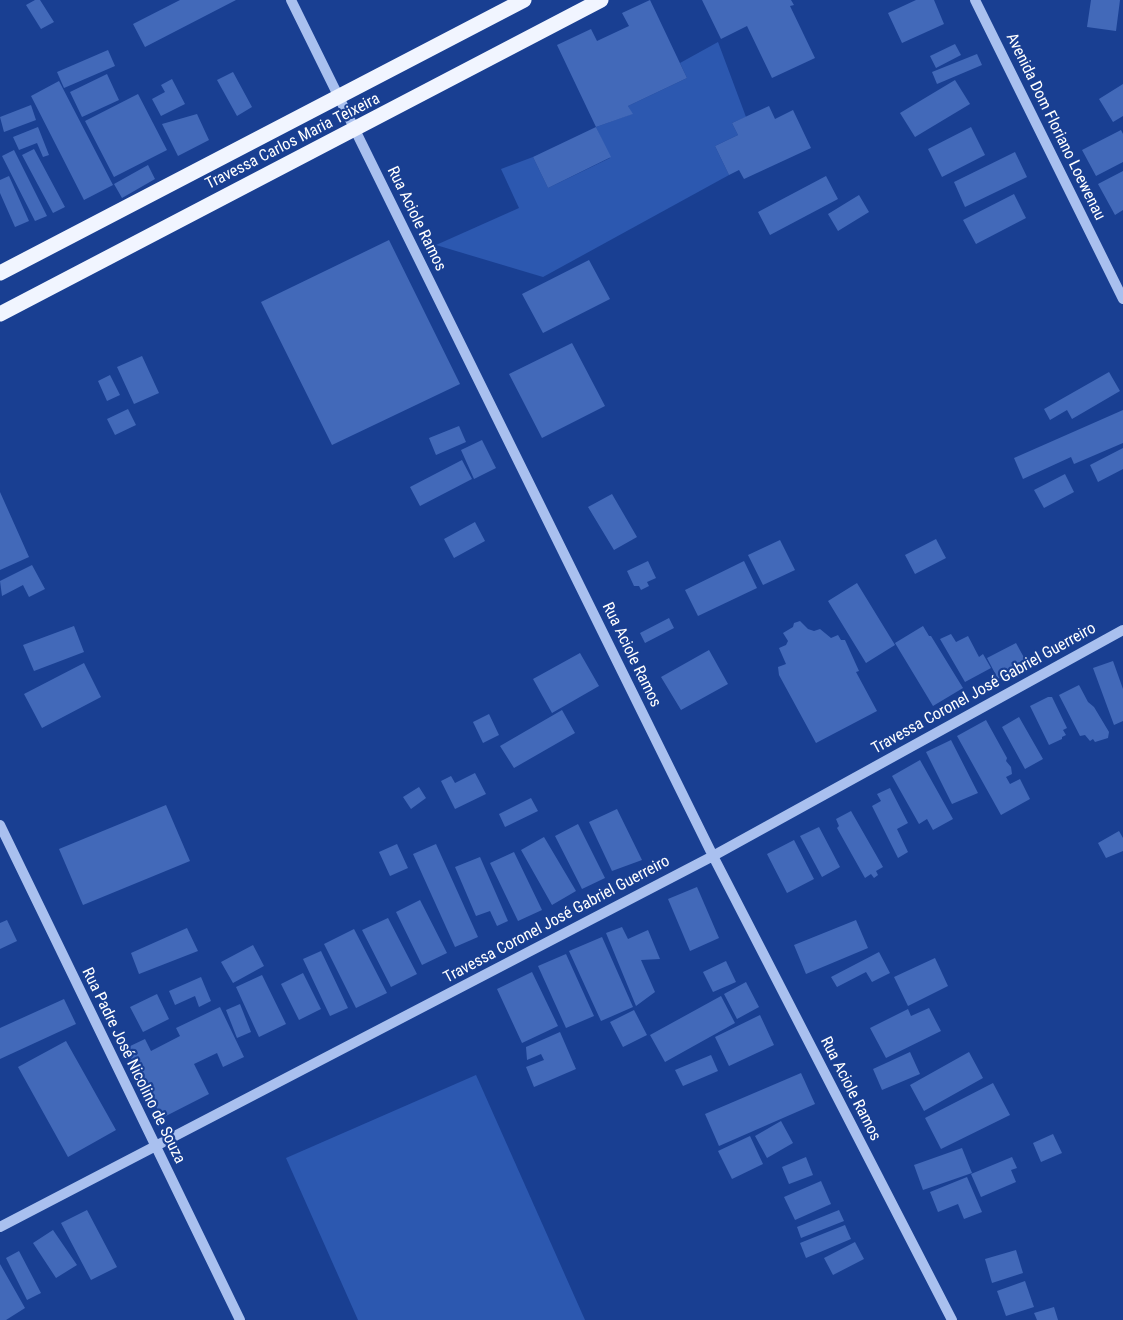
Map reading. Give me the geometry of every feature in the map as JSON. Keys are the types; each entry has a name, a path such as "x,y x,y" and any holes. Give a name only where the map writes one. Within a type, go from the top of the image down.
{"main road":[{"name":"Travessa Carlos Maria Teixeira","path":"0,273 524,0"},
{"name":"Travessa Carlos Maria Teixeira","path":"0,314 601,0"}],"street":[{"name":"Rua Aciole Ramos","path":"291,0 713,856 952,1320"},
{"name":"Avenida Dom Floriano Loewenau","path":"975,0 1123,299"},
{"name":"Travessa Coronel José Gabriel Guerreiro","path":"0,1227 713,856 1123,630"},
{"name":"Rua Padre José Nicolino de Souza","path":"0,825 240,1320"}],"shaded area":[{"path":"718,42 746,117 732,123 738,135 715,146 729,175 543,277 436,245 519,208 501,169 533,157 548,188 610,158 596,127 632,114 628,106 687,78 680,63"},
{"path":"476,1075 585,1320 358,1320 286,1158"}],"building":[{"path":"40,0 54,22 41,29 26,5"},
{"path":"180,0 236,0 145,47 133,24"},
{"path":"650,0 687,78 628,106 633,114 596,127 557,45 591,29 597,41 629,26 622,13"},
{"path":"702,0 791,0 794,5 790,6 815,58 772,78 747,26 721,39"},
{"path":"916,0 934,0 944,24 902,43 888,13"},
{"path":"1091,0 1120,0 1116,31 1087,27"},
{"path":"955,44 961,55 936,68 930,56"},
{"path":"108,50 115,66 64,88 57,72"},
{"path":"977,54 982,65 937,84 932,72"},
{"path":"233,72 252,107 237,116 217,80"},
{"path":"107,74 119,100 82,117 70,92"},
{"path":"172,79 185,104 161,116 152,99 165,92 161,85"},
{"path":"955,80 970,104 915,137 900,113"},
{"path":"59,81 113,185 84,200 31,96"},
{"path":"1123,84 1123,116 1113,122 1099,99"},
{"path":"138,94 167,150 114,177 85,121"},
{"path":"31,105 36,120 4,132 0,117"},
{"path":"769,106 775,119 793,110 811,148 744,179 739,170 729,175 715,146 738,135 732,123"},
{"path":"197,114 209,140 178,156 162,124"},
{"path":"38,127 49,155 43,157 37,143 19,150 13,137"},
{"path":"596,127 611,157 548,188 533,157"},
{"path":"971,127 985,155 942,177 928,149"},
{"path":"1121,130 1123,162 1096,176 1082,150"},
{"path":"34,149 65,207 53,213 22,155"},
{"path":"14,150 47,216 35,221 2,156"},
{"path":"1015,152 1027,177 965,207 954,182"},
{"path":"148,165 155,179 122,198 114,184"},
{"path":"1123,171 1123,210 1115,215 1098,184"},
{"path":"9,176 29,221 15,227 0,193 0,180"},
{"path":"826,176 838,199 770,235 758,212"},
{"path":"1014,194 1026,218 976,244 963,220"},
{"path":"859,195 869,212 838,231 828,214"},
{"path":"389,240 460,384 332,445 261,302"},
{"path":"589,260 610,299 543,333 522,294"},
{"path":"572,343 605,406 542,438 509,374"},
{"path":"142,356 159,393 134,404 117,367"},
{"path":"1109,372 1120,391 1072,419 1067,410 1050,420 1044,409"},
{"path":"110,375 120,395 107,401 98,381"},
{"path":"128,409 136,425 115,435 107,419"},
{"path":"1123,410 1123,443 1074,464 1071,457 1023,479 1014,458"},
{"path":"459,426 466,442 436,455 429,438"},
{"path":"482,440 496,468 474,479 461,450"},
{"path":"1123,448 1123,469 1098,482 1090,465"},
{"path":"462,460 472,479 420,506 410,487"},
{"path":"1065,474 1074,492 1044,508 1034,490"},
{"path":"0,492 29,557 0,570"},
{"path":"612,494 637,537 614,550 588,507"},
{"path":"475,522 485,541 454,558 444,539"},
{"path":"936,539 946,558 915,574 905,555"},
{"path":"780,540 795,570 763,585 748,555"},
{"path":"648,561 656,578 647,582 649,586 641,590 639,586 634,586 627,571"},
{"path":"744,561 757,588 698,616 685,590"},
{"path":"32,565 45,589 29,597 23,585 2,596 0,581"},
{"path":"857,583 895,645 866,663 828,601"},
{"path":"669,618 674,628 645,643 640,633"},
{"path":"800,621 808,629 814,631 820,629 831,638 838,635 841,640 845,640 859,671 856,672 877,711 816,743 779,675 778,667 786,664 779,648 786,645 788,641 783,633 793,627 794,623"},
{"path":"74,626 84,652 34,671 23,645"},
{"path":"923,626 963,688 933,706 895,643"},
{"path":"951,634 956,642 968,636 979,657 983,654 991,668 965,682 940,639"},
{"path":"1016,643 1027,663 998,679 987,658"},
{"path":"709,650 728,684 681,710 661,677"},
{"path":"580,653 599,686 552,713 533,679"},
{"path":"1113,661 1123,689 1123,721 1114,725 1093,668"},
{"path":"84,663 101,697 42,728 24,694"},
{"path":"1079,685 1109,732 1108,738 1095,742 1093,739 1090,741 1085,735 1080,736 1059,695"},
{"path":"1052,697 1067,728 1063,730 1066,735 1062,739 1049,745 1030,706"},
{"path":"562,710 575,733 514,768 500,746"},
{"path":"489,714 499,735 483,743 473,722"},
{"path":"1019,717 1043,759 1025,769 1002,727"},
{"path":"986,720 1011,767 1012,774 1006,777 1010,784 1020,779 1030,799 1001,815 957,736"},
{"path":"951,740 978,793 952,804 926,752"},
{"path":"920,760 953,819 933,830 927,819 919,824 892,776"},
{"path":"475,773 486,794 455,809 441,781 451,776 455,783"},
{"path":"419,787 426,798 411,809 403,797"},
{"path":"890,788 908,823 897,829 908,852 898,858 872,806 881,801 877,794"},
{"path":"531,798 538,811 505,827 499,814"},
{"path":"166,805 190,861 83,905 59,849"},
{"path":"617,809 642,860 612,871 589,822"},
{"path":"851,811 883,867 876,871 878,875 874,878 871,874 865,878 837,828 839,826 836,819"},
{"path":"578,824 605,878 582,889 555,836"},
{"path":"819,827 840,867 822,877 800,836"},
{"path":"1119,831 1123,838 1123,851 1106,858 1098,843"},
{"path":"544,837 576,891 552,905 521,850"},
{"path":"794,840 814,879 787,893 767,854"},
{"path":"397,844 408,868 390,876 379,852"},
{"path":"436,844 478,937 455,947 413,854"},
{"path":"514,852 542,910 518,921 490,863"},
{"path":"480,857 508,921 497,926 490,911 476,916 455,867"},
{"path":"697,887 719,938 690,951 668,899"},
{"path":"420,900 447,953 422,965 396,912"},
{"path":"388,918 417,974 391,987 362,930"},
{"path":"7,920 17,941 0,949 0,923"},
{"path":"856,920 868,948 806,974 794,945"},
{"path":"622,927 628,939 648,930 660,959 641,960 655,992 636,1006 606,933"},
{"path":"187,928 198,951 139,974 131,953"},
{"path":"354,929 387,993 356,1008 324,944"},
{"path":"602,937 633,1007 601,1021 569,951"},
{"path":"253,945 264,966 233,983 221,962"},
{"path":"321,951 348,1008 330,1016 303,959"},
{"path":"879,952 890,973 872,982 866,972 837,987 831,977"},
{"path":"566,954 594,1016 566,1028 538,966"},
{"path":"935,958 948,986 908,1006 894,977"},
{"path":"726,961 736,982 713,992 703,972"},
{"path":"532,972 558,1026 522,1043 497,989"},
{"path":"303,973 321,1009 299,1020 281,984"},
{"path":"262,975 286,1024 259,1037 236,987"},
{"path":"201,977 211,1001 199,1007 195,996 175,1005 169,991"},
{"path":"746,982 759,1007 737,1019 724,994"},
{"path":"157,994 169,1019 143,1032 130,1007"},
{"path":"721,996 735,1023 665,1062 650,1035"},
{"path":"64,999 76,1024 0,1059 0,1028"},
{"path":"240,1004 251,1032 237,1038 226,1010"},
{"path":"220,1007 244,1057 223,1067 217,1053 194,1064 209,1094 162,1118 126,1048 145,1039 151,1051 180,1036 176,1028"},
{"path":"929,1008 941,1031 886,1058 870,1028 908,1009 911,1016"},
{"path":"634,1010 647,1035 623,1047 610,1022"},
{"path":"760,1015 774,1045 729,1066 715,1037"},
{"path":"560,1032 576,1069 534,1087 526,1067 544,1060 541,1054 527,1060 526,1047"},
{"path":"66,1041 116,1130 68,1157 18,1067"},
{"path":"910,1052 920,1074 882,1090 873,1069"},
{"path":"969,1052 983,1078 924,1111 910,1085"},
{"path":"711,1055 718,1071 683,1086 675,1070"},
{"path":"801,1073 815,1104 719,1146 705,1114"},
{"path":"993,1083 1010,1115 941,1149 925,1118"},
{"path":"781,1121 793,1143 767,1158 755,1136"},
{"path":"1053,1134 1062,1153 1041,1162 1033,1143"},
{"path":"750,1136 763,1164 732,1179 718,1151"},
{"path":"962,1148 972,1173 923,1190 914,1165"},
{"path":"806,1157 813,1175 789,1184 782,1167"},
{"path":"1012,1157 1017,1168 1011,1170 1016,1182 981,1197 971,1174"},
{"path":"967,1177 982,1212 964,1219 958,1204 938,1212 930,1192"},
{"path":"821,1181 831,1204 795,1220 784,1197"},
{"path":"87,1210 117,1267 91,1280 61,1223"},
{"path":"839,1210 844,1221 801,1238 797,1227"},
{"path":"845,1225 851,1239 806,1258 800,1243"},
{"path":"53,1230 77,1265 56,1278 33,1243"},
{"path":"855,1242 864,1259 833,1275 824,1258"},
{"path":"1016,1250 1023,1273 992,1283 985,1259"},
{"path":"19,1251 41,1293 27,1300 6,1258"},
{"path":"0,1264 25,1308 6,1320 0,1320"},
{"path":"1025,1281 1034,1307 1006,1316 997,1291"},
{"path":"1054,1307 1058,1320 1037,1320 1034,1313"}]}
